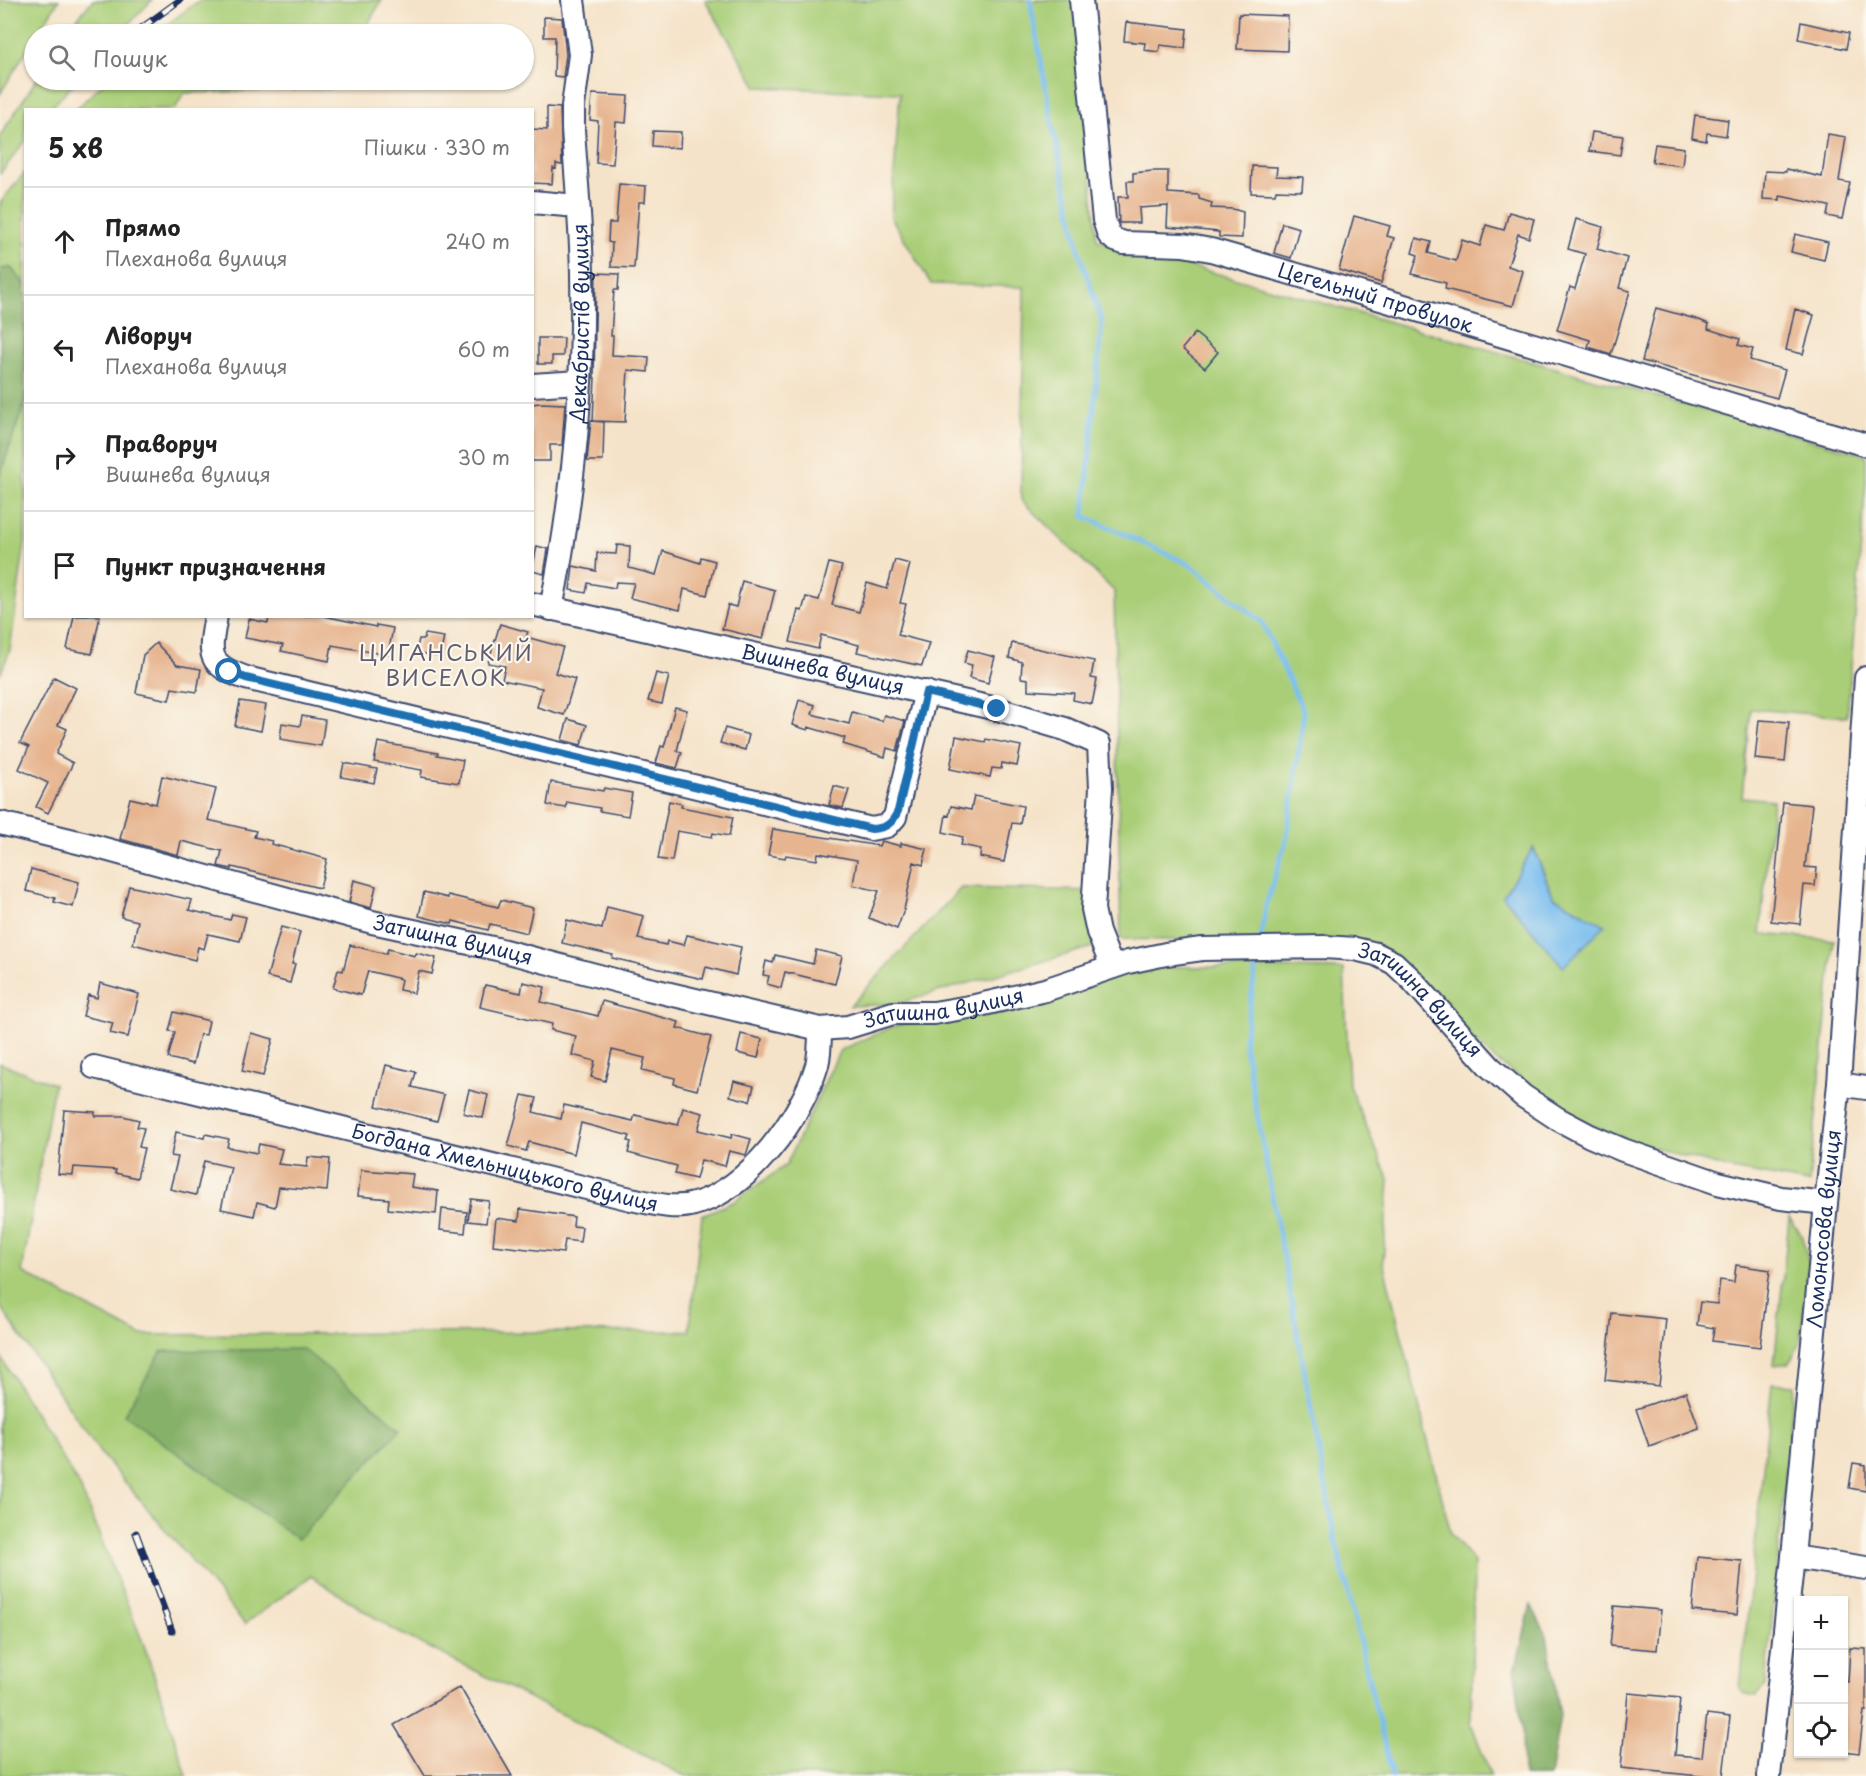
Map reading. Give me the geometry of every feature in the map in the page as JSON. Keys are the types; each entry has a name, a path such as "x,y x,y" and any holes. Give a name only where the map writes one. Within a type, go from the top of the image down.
{"street":[{"name":"Декабристів вулиця","path":"542,606 562,546 580,382 582,275 573,114 580,55 573,0"},
{"name":"Цегельний провулок","path":"1081,0 1104,220 1109,235 1115,240 1136,245 1183,245 1211,250 1866,445"},
{"path":"534,202 578,206"},
{"path":"534,385 580,382"},
{"name":"Вишнева вулиця","path":"542,606 997,709 1065,729 1099,744 1101,788 1093,909 1098,932 1112,967"},
{"path":"216,618 211,648 214,659 220,667 246,678 872,829 887,826 898,811 926,692"},
{"name":"Ломоносова вулиця","path":"1769,1776 1793,1557 1839,1084 1866,678"},
{"name":"Затишна вулиця","path":"0,822 372,922 497,949 644,988 820,1029 848,1027 893,1013 934,1013 957,1010 1045,990 1112,967 1166,954 1202,949 1309,947 1341,947 1368,951 1394,963 1412,980 1470,1046 1506,1082 1540,1108 1590,1136 1661,1164 1719,1183 1781,1198 1826,1203"},
{"name":"Богдана Хмельницького вулиця","path":"94,1067 631,1199 687,1206 704,1201 731,1187 751,1171 766,1154 785,1127 809,1083 819,1054 820,1029"},
{"path":"1839,1084 1866,1088"},
{"path":"1793,1557 1866,1568"}],"green space":[{"path":"0,0 59,0 43,24 24,24 24,54 0,94"},
{"path":"93,0 152,0 129,24 73,24"},
{"path":"200,0 382,0 368,24 168,24"},
{"path":"705,0 1075,0 1097,240 1866,455 1866,482 1847,717 1751,709 1742,797 1773,800 1760,934 1834,940 1809,1183 1731,1169 1633,1142 1574,1118 1494,1059 1371,944 1121,939 1114,591 1021,500 1024,287 931,284 891,217 900,93 757,87","holes":["1534,849 1553,896 1503,896"]},
{"path":"30,90 68,90 51,108 24,108 24,142 0,174 0,136"},
{"path":"96,90 294,90 184,93 176,108 77,108"},
{"path":"24,173 24,284 11,268 0,269 0,203"},
{"path":"11,268 24,284 24,404 0,475 0,269"},
{"path":"24,404 24,549 10,650 0,675 0,475"},
{"path":"961,888 1096,891 1100,945 896,1004 850,1006"},
{"path":"1128,966 1344,969 1349,1086 1389,1180 1383,1262 1451,1534 1474,1562 1471,1723 1491,1776 685,1776 394,1630 311,1576 245,1624 101,1454 0,1306 0,1063 54,1084 22,1272 140,1335 689,1331 702,1215 733,1202 786,1165 840,1050 895,1026"},
{"path":"1789,1218 1801,1234 1809,1263 1800,1344 1789,1363 1774,1365"},
{"path":"303,1349 401,1428 298,1539 124,1415 162,1351"},
{"path":"0,1356 79,1485 144,1645 187,1776 0,1776"},
{"path":"1772,1383 1794,1385 1766,1684 1756,1696 1743,1693 1740,1687"},
{"path":"1531,1605 1547,1636 1560,1715 1550,1776 1523,1776 1522,1727 1515,1671"}],"water":[{"path":"1533,848 1553,896 1605,925 1563,967 1503,896"}],"building":[{"path":"1239,14 1288,16 1287,51 1237,49"},
{"path":"544,17 562,18 566,55 563,77 554,76 555,37 544,37"},
{"path":"1126,22 1187,29 1185,48 1160,45 1159,52 1144,50 1145,43 1124,41"},
{"path":"1801,22 1849,33 1846,49 1798,39"},
{"path":"592,94 628,96 626,123 616,122 613,164 596,163 598,121 590,120"},
{"path":"547,107 560,108 562,165 556,164 556,169 553,168 552,184 534,183 534,129 547,130"},
{"path":"1695,115 1728,120 1726,136 1707,133 1706,141 1692,138"},
{"path":"653,131 681,132 680,148 652,146"},
{"path":"1592,132 1623,136 1620,155 1589,151"},
{"path":"1828,134 1846,137 1839,181 1850,183 1842,219 1827,216 1829,206 1780,196 1780,200 1763,199 1765,171 1786,172 1786,169 1822,177"},
{"path":"1655,144 1684,148 1682,166 1652,162"},
{"path":"1252,166 1277,167 1276,176 1303,177 1302,191 1276,190 1275,194 1251,193"},
{"path":"1168,171 1168,193 1199,195 1199,199 1212,203 1211,208 1243,212 1242,238 1219,237 1219,232 1167,227 1168,206 1139,208 1140,223 1119,223 1118,197 1128,197 1127,181 1133,181 1133,173"},
{"path":"619,184 646,186 645,202 639,202 634,268 611,267 612,243 608,242 609,223 616,223"},
{"path":"1509,212 1534,219 1529,238 1518,234 1508,266 1523,271 1513,306 1445,289 1446,283 1412,274 1418,255 1412,253 1416,238 1431,242 1428,253 1456,261 1462,240 1480,246 1486,225 1504,230"},
{"path":"1354,216 1390,226 1387,236 1394,238 1381,283 1339,270"},
{"path":"1576,219 1603,227 1597,249 1627,258 1619,288 1630,291 1611,354 1588,347 1590,340 1557,330 1570,287 1575,289 1585,254 1568,249"},
{"path":"1282,223 1299,228 1291,258 1274,253"},
{"path":"1795,234 1828,242 1824,260 1791,252"},
{"path":"596,273 619,274 618,290 614,290 612,355 649,357 648,372 628,370 625,422 593,421"},
{"path":"1656,308 1709,324 1708,329 1740,339 1738,345 1753,349 1750,360 1785,370 1777,398 1642,361"},
{"path":"1795,309 1814,315 1803,354 1786,350"},
{"path":"1195,333 1218,352 1205,368 1182,349"},
{"path":"538,338 564,338 563,356 552,356 552,364 538,364"},
{"path":"534,404 565,404 562,445 550,445 550,461 534,461"},
{"path":"591,421 604,422 603,461 587,461"},
{"path":"617,545 630,546 629,568 656,575 663,551 700,563 701,557 715,561 707,595 684,589 680,610 630,598 634,583 616,582 615,588 588,583 586,593 570,590 573,566 596,571 597,553 616,554"},
{"path":"537,546 548,549 544,574 534,572"},
{"path":"895,560 910,564 900,603 906,604 898,635 929,643 922,666 857,652 859,645 821,635 818,649 790,642 798,610 802,611 806,597 819,600 829,563 842,566 832,605 859,612 867,583 887,589"},
{"path":"742,581 775,590 763,639 722,629 728,605 736,607"},
{"path":"74,618 100,618 92,654 67,649"},
{"path":"269,618 333,618 376,627 376,625 393,628 388,655 332,645 329,661 281,651 283,645 245,638 249,619 268,623"},
{"path":"500,624 528,632 526,637 563,647 555,673 575,679 564,715 537,707 542,688 502,680 505,666 488,663"},
{"path":"425,634 444,637 440,657 416,652 419,639 424,639"},
{"path":"156,643 177,665 201,669 197,692 172,688 169,700 136,693 143,655"},
{"path":"1012,643 1094,661 1091,678 1097,679 1092,704 1073,700 1074,693 1028,690 1028,679 1021,678 1022,662 1009,658"},
{"path":"968,650 995,657 988,683 969,678 972,665 964,663"},
{"path":"656,673 669,676 662,704 648,701"},
{"path":"54,677 76,688 58,725 67,729 56,754 73,763 48,813 36,807 48,783 19,769 29,747 20,743"},
{"path":"799,700 815,705 812,714 849,724 852,712 882,721 884,715 905,721 897,751 887,748 885,757 843,744 845,738 808,727 808,730 792,725"},
{"path":"240,701 266,705 261,731 235,726"},
{"path":"675,707 687,710 677,751 682,752 677,768 656,763 661,746 664,747"},
{"path":"302,716 325,720 321,746 280,739 282,723 300,726"},
{"path":"568,719 587,725 581,745 562,740"},
{"path":"1759,720 1789,722 1785,762 1755,759"},
{"path":"725,728 749,735 745,750 720,743"},
{"path":"956,736 1021,746 1017,766 1002,763 1001,769 992,768 990,777 950,769"},
{"path":"378,742 463,760 459,783 421,777 422,770 374,762"},
{"path":"344,763 377,769 374,783 341,777"},
{"path":"162,776 216,789 208,820 256,831 254,837 272,841 271,844 327,859 320,888 232,867 232,869 218,866 222,851 181,841 178,855 120,839 130,798 156,804"},
{"path":"551,782 603,791 604,788 632,793 628,816 567,802 566,808 547,805"},
{"path":"834,786 849,790 843,808 829,805"},
{"path":"974,796 1023,806 1020,824 1012,823 1004,862 980,857 981,849 961,845 963,837 943,832 946,815 949,816 951,806 971,810"},
{"path":"669,801 682,804 681,807 733,817 729,836 713,833 712,837 677,831 672,861 658,859"},
{"path":"1783,802 1812,805 1805,867 1817,868 1815,886 1804,885 1800,924 1771,921"},
{"path":"773,829 879,846 881,841 927,849 923,865 914,862 904,910 897,929 869,918 879,891 853,885 857,860 818,853 817,860 786,855 785,858 768,855"},
{"path":"31,869 79,882 73,907 54,902 55,898 26,891"},
{"path":"354,880 376,886 371,908 349,902"},
{"path":"129,886 192,900 189,910 230,920 232,914 246,917 240,941 208,934 204,949 198,947 195,960 133,944 138,921 121,917"},
{"path":"424,892 448,898 448,895 498,907 501,900 533,908 527,933 490,924 488,930 453,921 452,924 419,916"},
{"path":"607,907 644,916 638,939 666,945 667,941 684,945 687,935 741,947 736,975 706,967 703,979 612,958 613,955 562,943 567,920 602,929"},
{"path":"281,927 300,932 290,983 267,977"},
{"path":"350,945 386,954 388,949 415,956 416,953 436,958 432,974 419,971 414,993 399,990 401,979 368,971 361,995 333,988 338,970 343,971"},
{"path":"816,950 842,956 835,984 785,972 781,988 767,984 769,976 763,975 766,961 773,963 775,955 813,964"},
{"path":"523,982 545,987 541,1002 598,1016 602,1001 679,1022 677,1028 711,1037 697,1090 674,1084 675,1078 642,1070 645,1058 612,1050 605,1081 591,1077 595,1061 572,1055 576,1036 551,1030 552,1024 480,1007 485,985 521,993"},
{"path":"100,983 139,994 128,1037 110,1033 113,1023 83,1016 88,995 97,998"},
{"path":"174,1012 209,1021 206,1035 200,1034 193,1064 168,1058 175,1032 169,1031"},
{"path":"251,1033 273,1039 263,1076 242,1071"},
{"path":"741,1034 762,1039 758,1058 737,1053"},
{"path":"386,1065 416,1072 412,1087 444,1095 437,1121 376,1106"},
{"path":"734,1081 754,1086 750,1101 730,1096"},
{"path":"469,1090 488,1095 483,1118 463,1113"},
{"path":"522,1095 537,1098 533,1112 561,1119 564,1105 633,1121 635,1115 678,1125 683,1108 703,1113 698,1130 731,1138 732,1134 751,1139 746,1155 729,1151 725,1166 701,1160 696,1179 675,1174 677,1166 628,1153 630,1136 581,1123 574,1154 529,1142 526,1151 508,1146"},
{"path":"64,1110 95,1112 95,1116 123,1116 139,1120 137,1127 144,1128 139,1147 144,1148 137,1178 115,1173 116,1170 74,1167 73,1175 58,1174"},
{"path":"176,1132 204,1138 205,1134 229,1139 227,1147 257,1153 259,1144 282,1149 278,1164 307,1167 308,1157 330,1159 327,1191 279,1187 275,1207 257,1202 254,1216 221,1209 231,1167 204,1161 196,1195 170,1189 178,1157 171,1156"},
{"path":"361,1170 413,1174 411,1187 438,1191 436,1214 388,1209 389,1199 358,1196"},
{"path":"471,1199 489,1201 486,1223 468,1221"},
{"path":"442,1209 467,1212 465,1233 440,1230"},
{"path":"520,1209 574,1217 573,1226 582,1227 580,1242 565,1240 563,1253 493,1245 496,1218 519,1221"},
{"path":"1736,1265 1770,1270 1760,1347 1712,1341 1714,1328 1697,1325 1700,1302 1717,1304 1720,1280 1734,1282"},
{"path":"1612,1313 1666,1319 1659,1386 1605,1380"},
{"path":"1686,1392 1699,1428 1649,1446 1636,1409"},
{"path":"1853,1463 1866,1465 1866,1491 1849,1488"},
{"path":"1697,1557 1742,1561 1737,1615 1692,1611"},
{"path":"1614,1606 1661,1610 1657,1650 1610,1646"},
{"path":"1850,1648 1866,1649 1866,1711 1864,1711 1859,1753 1848,1752"},
{"path":"460,1687 512,1776 425,1776 394,1725"},
{"path":"1628,1693 1680,1698 1675,1755 1702,1757 1707,1714 1730,1717 1723,1776 1621,1768"}],"waterway":[{"path":"1030,0 1051,118 1080,254 1102,322 1084,516 1189,564 1262,622 1304,712 1287,837 1266,906 1260,942"},
{"path":"1258,954 1244,1043 1335,1538 1392,1776"}],"railway":[{"path":"147,24 180,0"},
{"path":"136,1533 172,1631"}],"district":[{"name":"ЦИГАНСЬКИЙ ВИСЕЛОК","path":"446,666"}],"route":[{"path":"229,672 872,829 887,826 898,811 926,692 997,709"}]}
